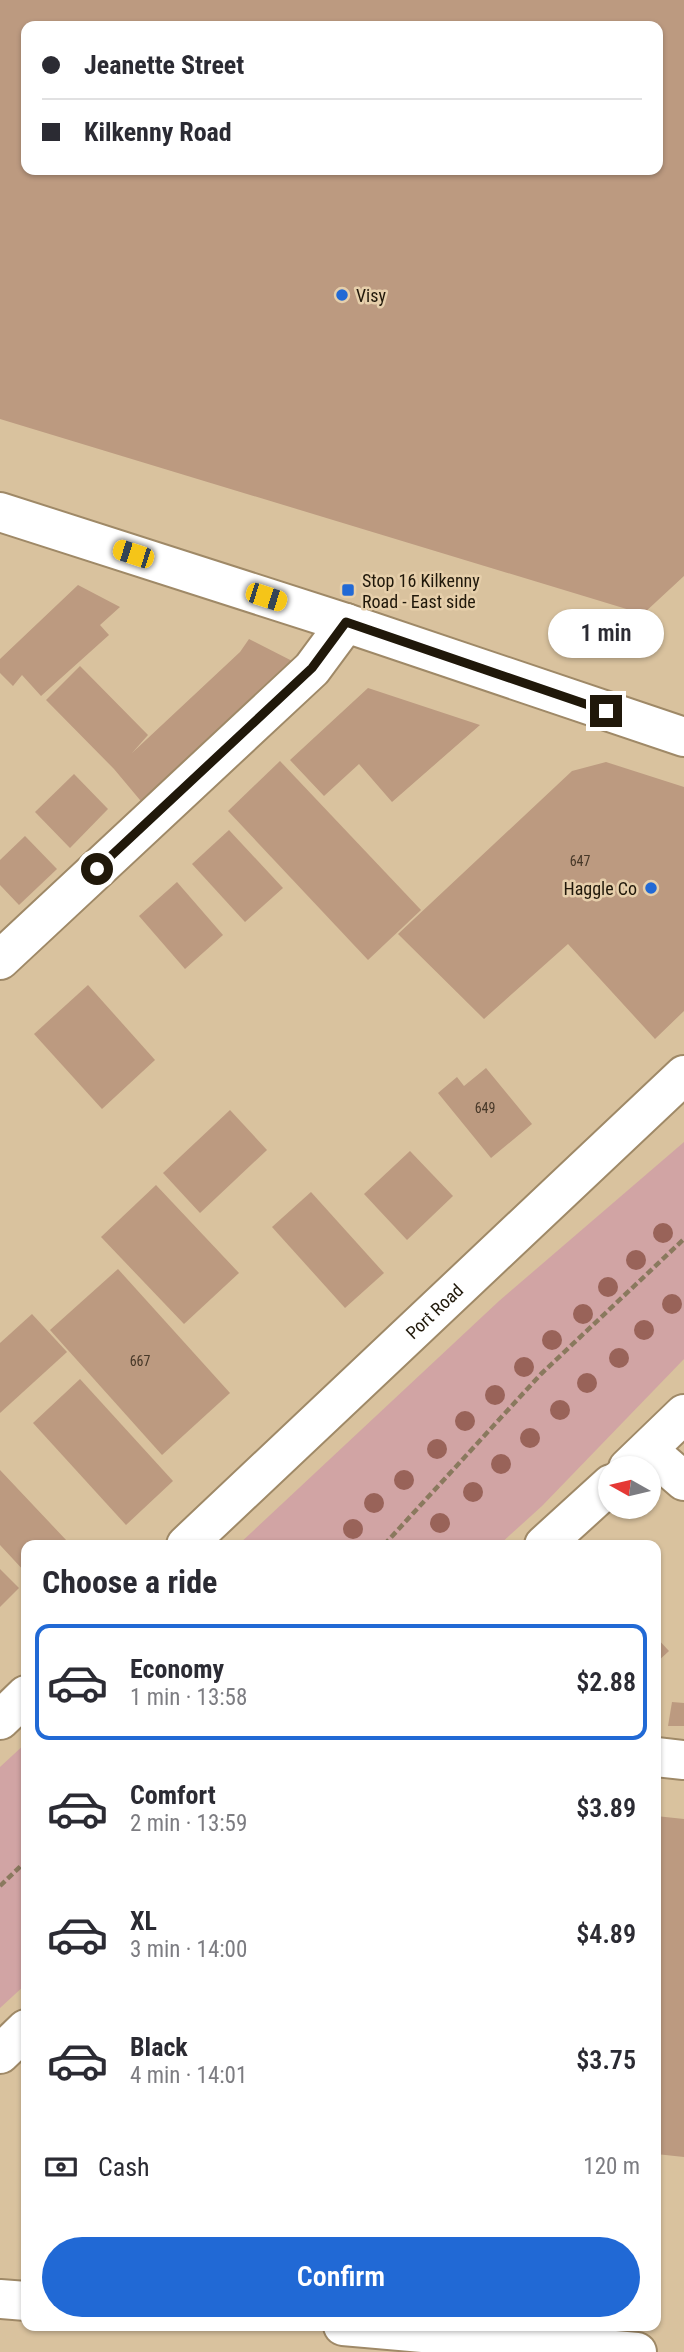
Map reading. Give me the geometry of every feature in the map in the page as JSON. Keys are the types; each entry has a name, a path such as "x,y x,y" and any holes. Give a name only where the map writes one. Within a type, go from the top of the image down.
{"main road":[{"path":"0,512 346,622 684,737"},
{"path":"0,960 312,668 346,622"},
{"name":"Port Road","path":"191,1540 684,1075"},
{"path":"641,1456 684,1415"},
{"path":"662,1470 684,1481"},
{"path":"549,1540 598,1496"},
{"path":"0,1720 21,1700"},
{"path":"661,1758 684,1760"},
{"path":"0,2054 21,2034"},
{"path":"0,2299 21,2301"},
{"path":"399,2331 637,2352"}],"path":[{"path":"389,1540 541,1374 684,1239"},
{"path":"0,1886 21,1866"}],"shaded area":[{"path":"684,1142 684,1359 542,1506 505,1540 243,1540 499,1301"},
{"path":"21,1748 21,1989 0,2008 0,1767"}],"building":[{"name":"Visy","path":"0,0 684,0 684,576 643,614 0,419"},
{"path":"78,585 120,607 100,625 109,635 41,696 22,675 13,686 0,673 0,659"},
{"path":"249,639 302,666 145,806 114,769 46,700 80,666 148,735 132,753 240,652"},
{"path":"368,688 480,725 392,802 359,764 324,796 290,760"},
{"path":"280,761 421,910 368,960 228,811"},
{"path":"606,762 684,787 684,1011 655,1039 568,944 484,1019 398,934 572,771"},
{"path":"74,774 108,809 70,848 35,812"},
{"path":"229,830 283,888 245,922 192,864"},
{"path":"25,836 57,869 19,905 0,885 0,860"},
{"path":"177,882 223,935 185,969 139,916"},
{"path":"88,985 155,1060 102,1109 34,1034"},
{"path":"486,1068 532,1124 491,1158 438,1093 457,1077 464,1086"},
{"path":"230,1110 267,1150 200,1213 163,1173"},
{"path":"410,1151 453,1196 407,1240 364,1194"},
{"path":"156,1185 239,1273 184,1324 101,1237"},
{"path":"311,1192 384,1273 345,1308 272,1227"},
{"path":"118,1269 230,1393 162,1455 50,1330"},
{"path":"32,1314 67,1352 0,1413 0,1343"},
{"path":"80,1379 173,1481 126,1525 33,1423"},
{"path":"0,1470 66,1540 21,1540 21,1568 0,1545"},
{"path":"0,1569 19,1588 0,1607"},
{"path":"661,1642 669,1651 661,1658"},
{"path":"672,1702 684,1703 684,1726 668,1726"},
{"path":"661,1817 684,1819 684,2157 661,2155"}],"place":[{"name":"Visy","path":"342,295"},
{"name":"Stop 16 Kilkenny Road - East side","path":"348,590"},
{"name":"Haggle Co","path":"651,888"}],"route":[{"path":"97,869 312,668 346,622 606,711"}]}
